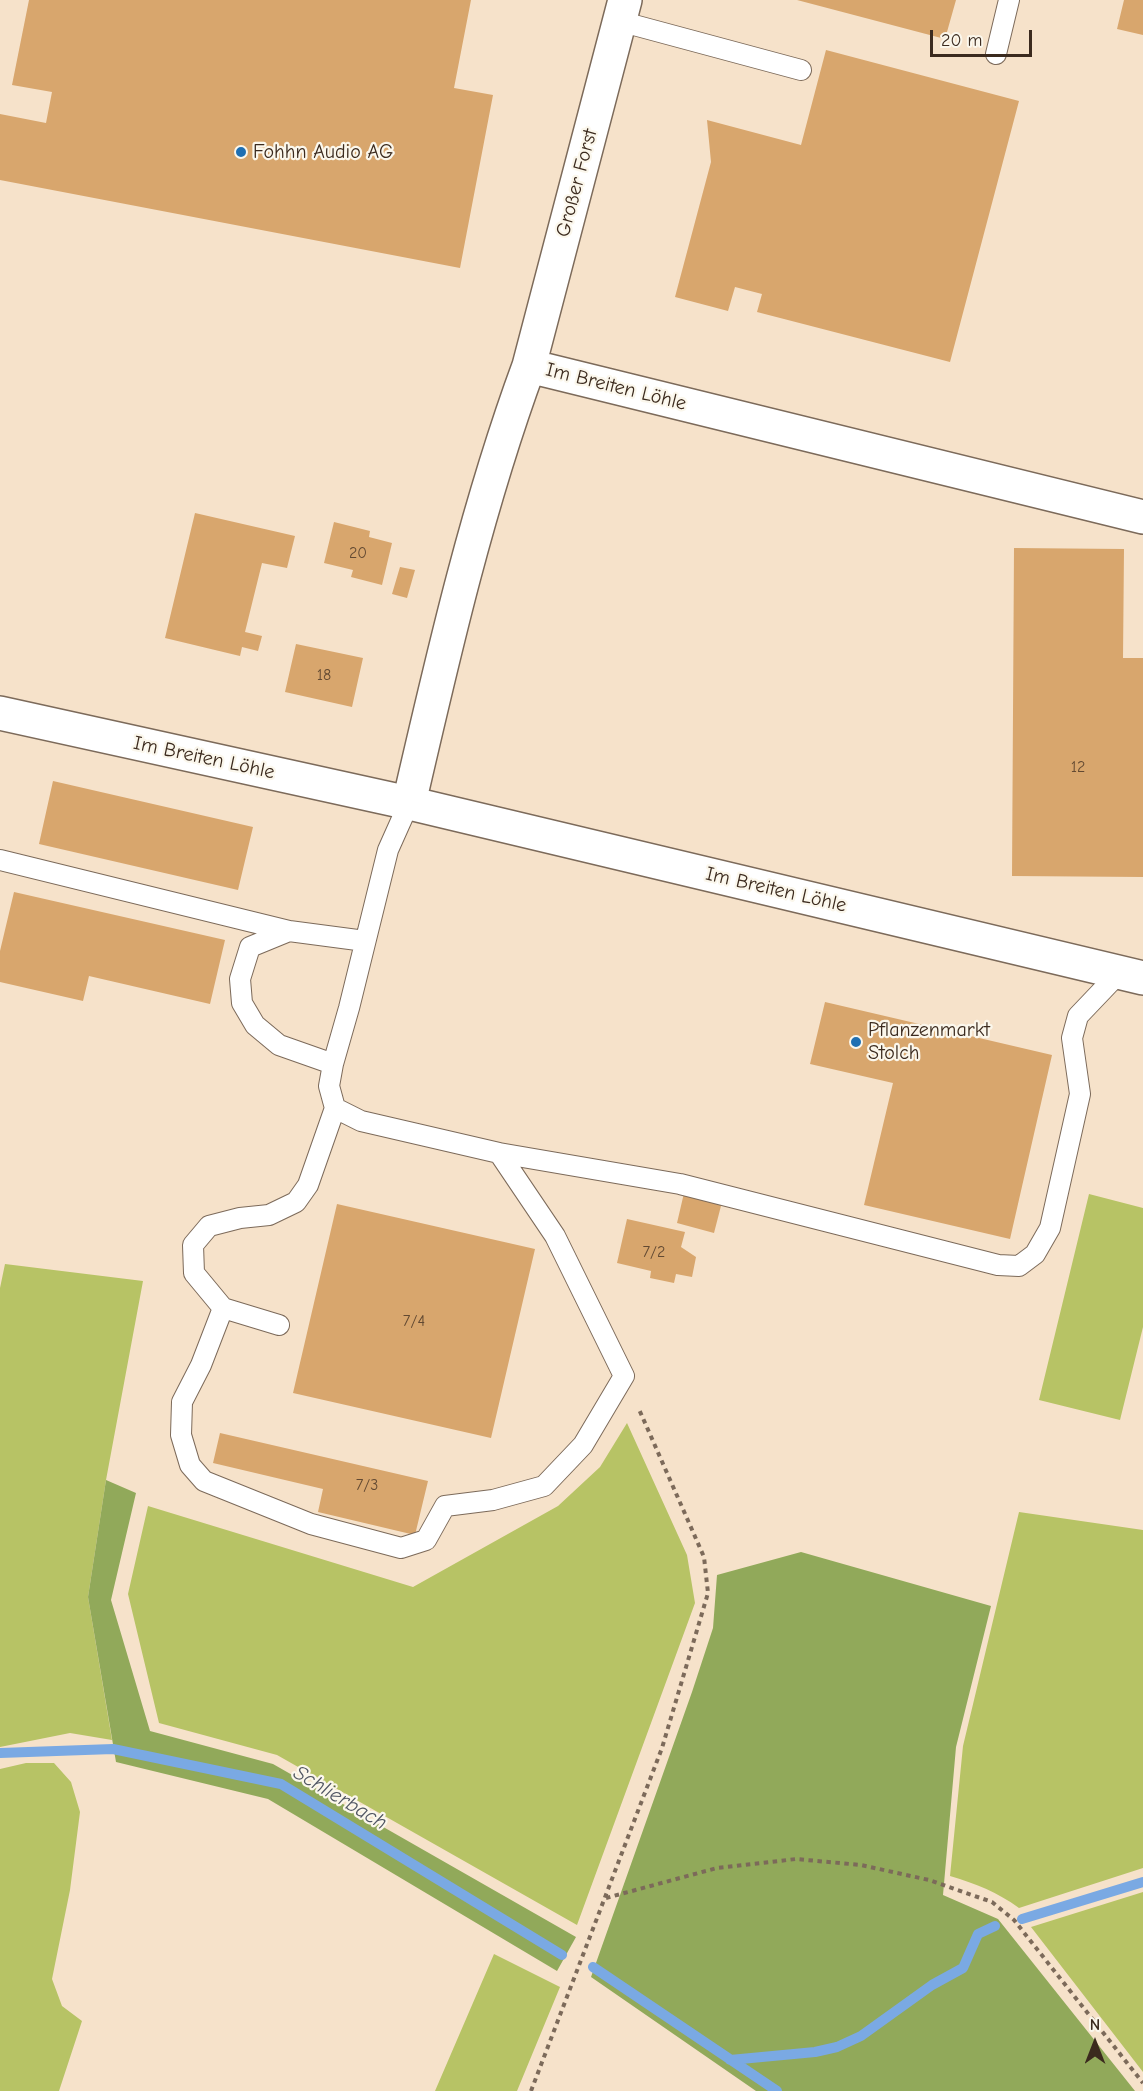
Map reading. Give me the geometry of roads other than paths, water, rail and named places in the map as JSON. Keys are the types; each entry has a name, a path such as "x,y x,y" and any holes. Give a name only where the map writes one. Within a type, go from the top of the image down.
{"street":[{"name":"Großer Forst","path":"529,366 622,11"},
{"name":"Im Breiten Löhle","path":"409,803 442,662 504,434 529,366 1143,517"},
{"name":"Im Breiten Löhle","path":"0,713 409,803 1131,975"}],"lane":[{"path":"996,54 1009,0"},
{"path":"622,11 801,70"},
{"path":"279,1325 224,1308 194,1273 193,1245 209,1226 240,1218 269,1215 296,1202 308,1185 335,1108 329,1086 333,1064 349,1008 387,850 409,803"},
{"path":"0,860 289,931 365,941"},
{"path":"289,931 250,947 240,979 242,1003 255,1025 279,1045 333,1064"},
{"path":"335,1108 361,1121 499,1153 680,1184 998,1265 1019,1266 1035,1254 1050,1228 1080,1094 1072,1038 1078,1016 1131,975"},
{"path":"224,1308 201,1365 182,1402 181,1435 190,1465 204,1481 311,1524 401,1548 426,1540 445,1506 493,1500 544,1486 583,1445 624,1376 555,1236 499,1153"}],"waterway":[{"name":"Schlierbach","path":"0,1753 113,1749 281,1784 562,1955"},
{"path":"1022,1919 1143,1882"},
{"path":"730,2060 815,2052 837,2047 861,2036 932,1985 963,1968 978,1934 995,1926"},
{"name":"Schlierbach","path":"593,1967 777,2091"}],"place":[{"name":"Fohhn Audio AG","path":"241,152"},
{"name":"Pflanzenmarkt Stolch","path":"856,1042"}]}
